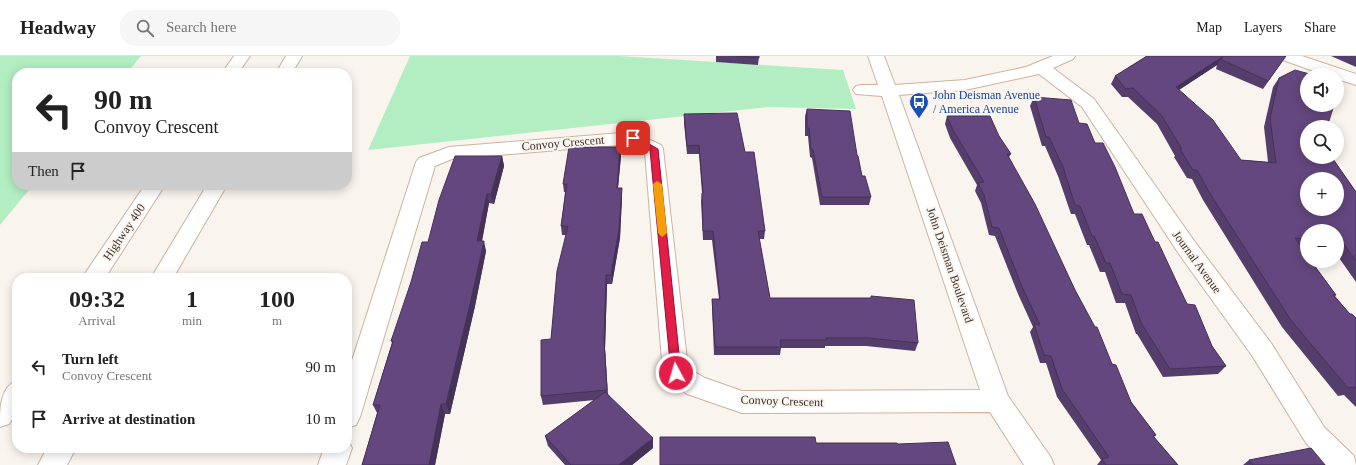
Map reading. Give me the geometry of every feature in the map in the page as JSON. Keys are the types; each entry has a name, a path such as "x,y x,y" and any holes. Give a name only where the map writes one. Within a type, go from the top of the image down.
{"main road":[{"path":"234,68 242,56"},
{"path":"287,68 294,56"},
{"name":"John Deisman Boulevard","path":"876,56 997,401 1040,465"},
{"path":"862,90 889,90 965,85 1031,71 1067,56"},
{"path":"1286,56 1356,80"},
{"name":"Journal Avenue","path":"1041,67 1088,104 1187,248 1262,350 1315,435 1344,465"},
{"name":"Convoy Crescent","path":"352,401 426,162 449,153 633,138 654,149 676,373 696,386 742,402 997,401"},
{"name":"Highway 400","path":"96,273 152,190"},
{"path":"165,273 215,190"},
{"path":"0,416 12,398"},
{"path":"52,465 59,453"},
{"path":"332,465 336,453"}],"green space":[{"path":"0,56 141,56 131,68 12,68 12,190 29,190 0,225"},
{"path":"410,56 619,56 843,70 856,109 769,107 368,150"}],"building":[{"path":"736,56 759,56 759,58"},
{"path":"1147,56 1286,56 1268,81 1222,60 1222,57 1176,87 1213,120 1241,160 1276,163 1270,118 1279,78 1295,70 1300,71 1300,112 1332,112 1329,120 1300,120 1300,164 1336,164 1342,172 1300,172 1300,216 1344,216 1344,175 1356,192 1356,261 1344,244 1344,224 1300,224 1300,238 1295,238 1300,245 1300,268 1316,268 1336,295 1333,295 1350,314 1356,318 1356,389 1354,387 1348,388 1290,319 1209,192 1197,170 1193,170 1162,116 1133,88 1126,89 1115,76"},
{"path":"1034,97 1071,100 1079,123 1087,124 1095,143 1103,143 1115,167 1134,214 1142,214 1155,242 1158,242 1187,304 1195,305 1212,346 1226,366 1170,369 1142,325 1131,295 1122,294 1110,263 1106,263 1094,236 1092,236 1080,206 1075,205 1063,167 1049,137 1046,137"},
{"path":"807,109 850,111 862,176 865,176 871,197 822,197 813,150 811,149 809,128 807,128"},
{"path":"737,113 745,152 754,152 765,231 758,231 770,298 871,298 871,296 914,300 918,343 868,338 826,338 827,340 780,340 781,347 715,347 712,299 720,299 713,231 703,231 703,193 699,145 687,146 684,114"},
{"path":"947,116 990,116 999,136 1011,154 1007,154 1035,204 1075,290 1095,327 1097,327 1112,364 1116,365 1131,402 1156,435 1153,436 1178,465 1106,465 1102,459 1109,457 1062,389 1051,356 1044,355 1034,324 1040,325 1022,287 999,228 992,227 984,195 978,183 984,182 953,130"},
{"path":"569,147 620,147 617,188 622,188 619,229 611,275 606,275 604,341 607,390 541,396 541,340 551,339 557,271 568,226 561,226 567,184 563,184"},
{"path":"455,156 502,156 491,194 487,194 477,241 484,241 446,404 441,404 429,465 362,465 380,405 373,405 393,341 391,341 411,282 422,242 428,242 439,200"},
{"path":"605,392 653,438 619,465 571,465 545,436"},
{"path":"660,437 815,437 816,443 898,444 948,442 956,465 660,465"},
{"path":"1311,448 1325,465 1253,465 1249,460"}],"slow traffic":[{"path":"657,184 662,233"}],"place":[{"name":"John Deisman Avenue / America Avenue","path":"919,119"}],"route":[{"path":"633,138 654,149 676,373"}]}
